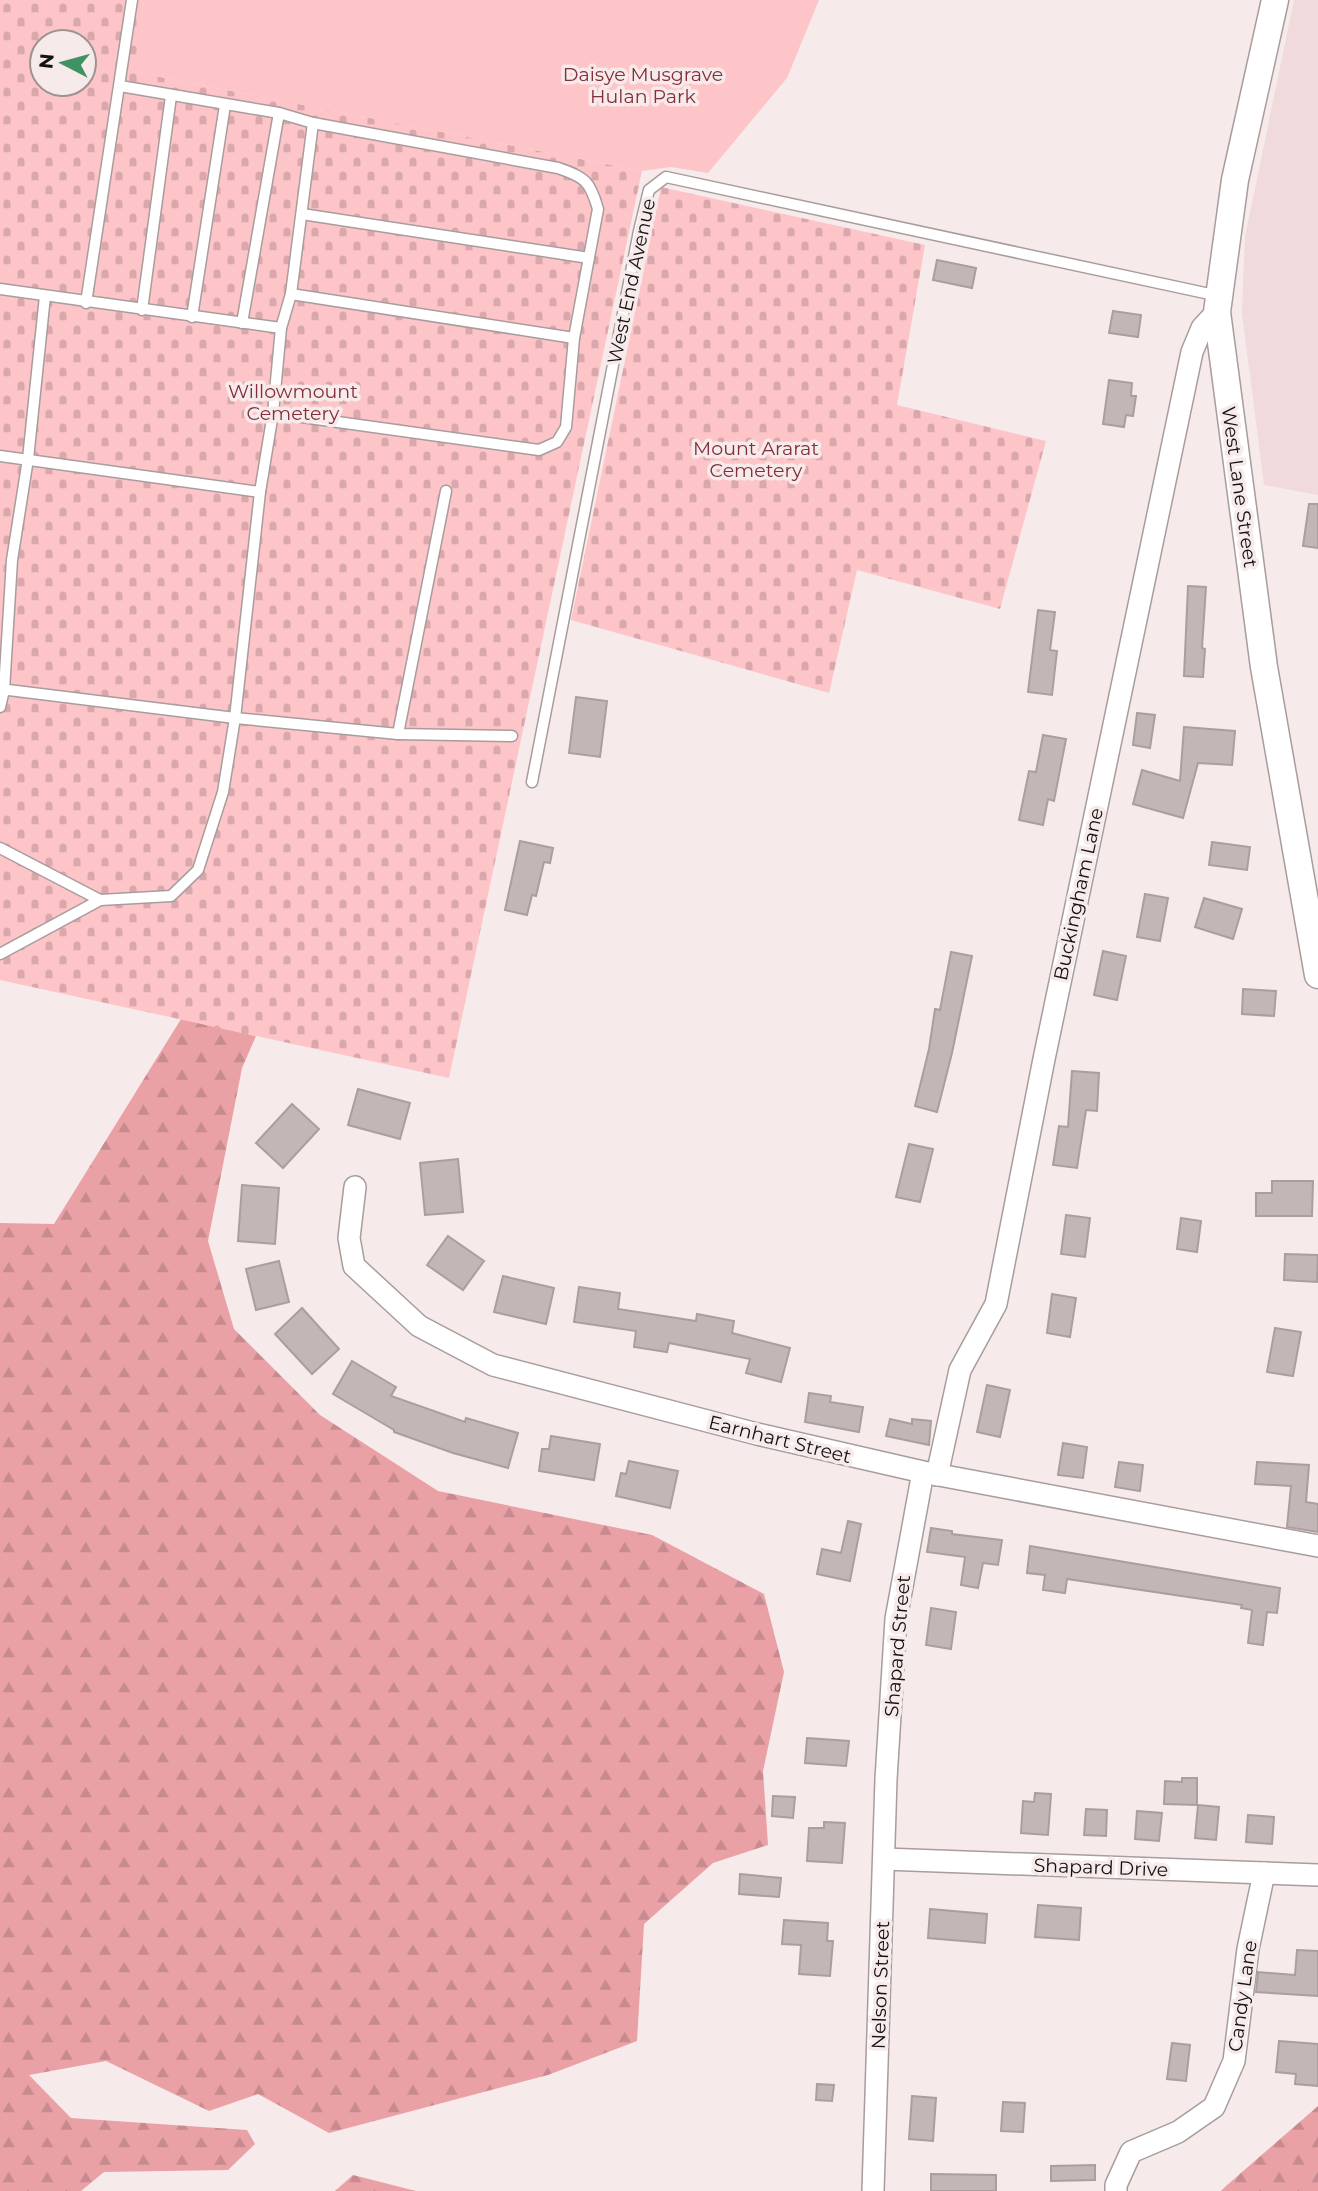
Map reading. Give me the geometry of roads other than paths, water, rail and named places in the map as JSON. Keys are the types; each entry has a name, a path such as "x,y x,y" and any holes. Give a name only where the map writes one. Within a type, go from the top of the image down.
{"street":[{"name":"West Lane Street","path":"1275,0 1235,180 1218,304 1264,667 1318,975"},
{"name":"Buckingham Lane","path":"930,1473 960,1370 996,1304 1044,1059 1192,352 1202,328 1218,304"},
{"name":"Earnhart Street","path":"355,1187 349,1238 354,1266 419,1326 493,1364 757,1434 930,1473 1318,1546"},
{"name":"Shapard Street","path":"886,1779 896,1619 930,1473"},
{"name":"Nelson Street","path":"873,2191 886,1779"},
{"name":"Shapard Drive","path":"884,1859 1318,1875"},
{"name":"Candy Lane","path":"1116,2191 1116,2185 1131,2152 1178,2132 1214,2107 1234,2061 1248,1949 1264,1872"}],"lane":[{"path":"86,303 132,0"},
{"path":"120,86 279,113 313,122 558,168 581,176 594,193 598,209 574,338 566,427 556,442 539,450 273,413"},
{"path":"142,310 171,96"},
{"path":"192,317 225,105"},
{"path":"242,323 279,113"},
{"path":"0,954 100,900 171,896 198,870 223,792 260,492 273,413 281,328 291,294 313,122"},
{"name":"West End Avenue","path":"532,782 639,231 649,190 666,177 1218,304"},
{"path":"302,214 589,258"},
{"path":"0,289 281,328"},
{"path":"291,294 574,338"},
{"path":"0,707 12,560 28,459 45,296"},
{"path":"0,456 260,492"},
{"path":"398,734 446,491"},
{"path":"0,559 12,560"},
{"path":"2,690 234,718 398,734 512,736"},
{"path":"0,848 100,900"}],"park label":[{"name":"Daisye Musgrave Hulan Park","path":"643,85"},
{"name":"Willowmount Cemetery","path":"293,402"},
{"name":"Mount Ararat Cemetery","path":"756,459"}]}
